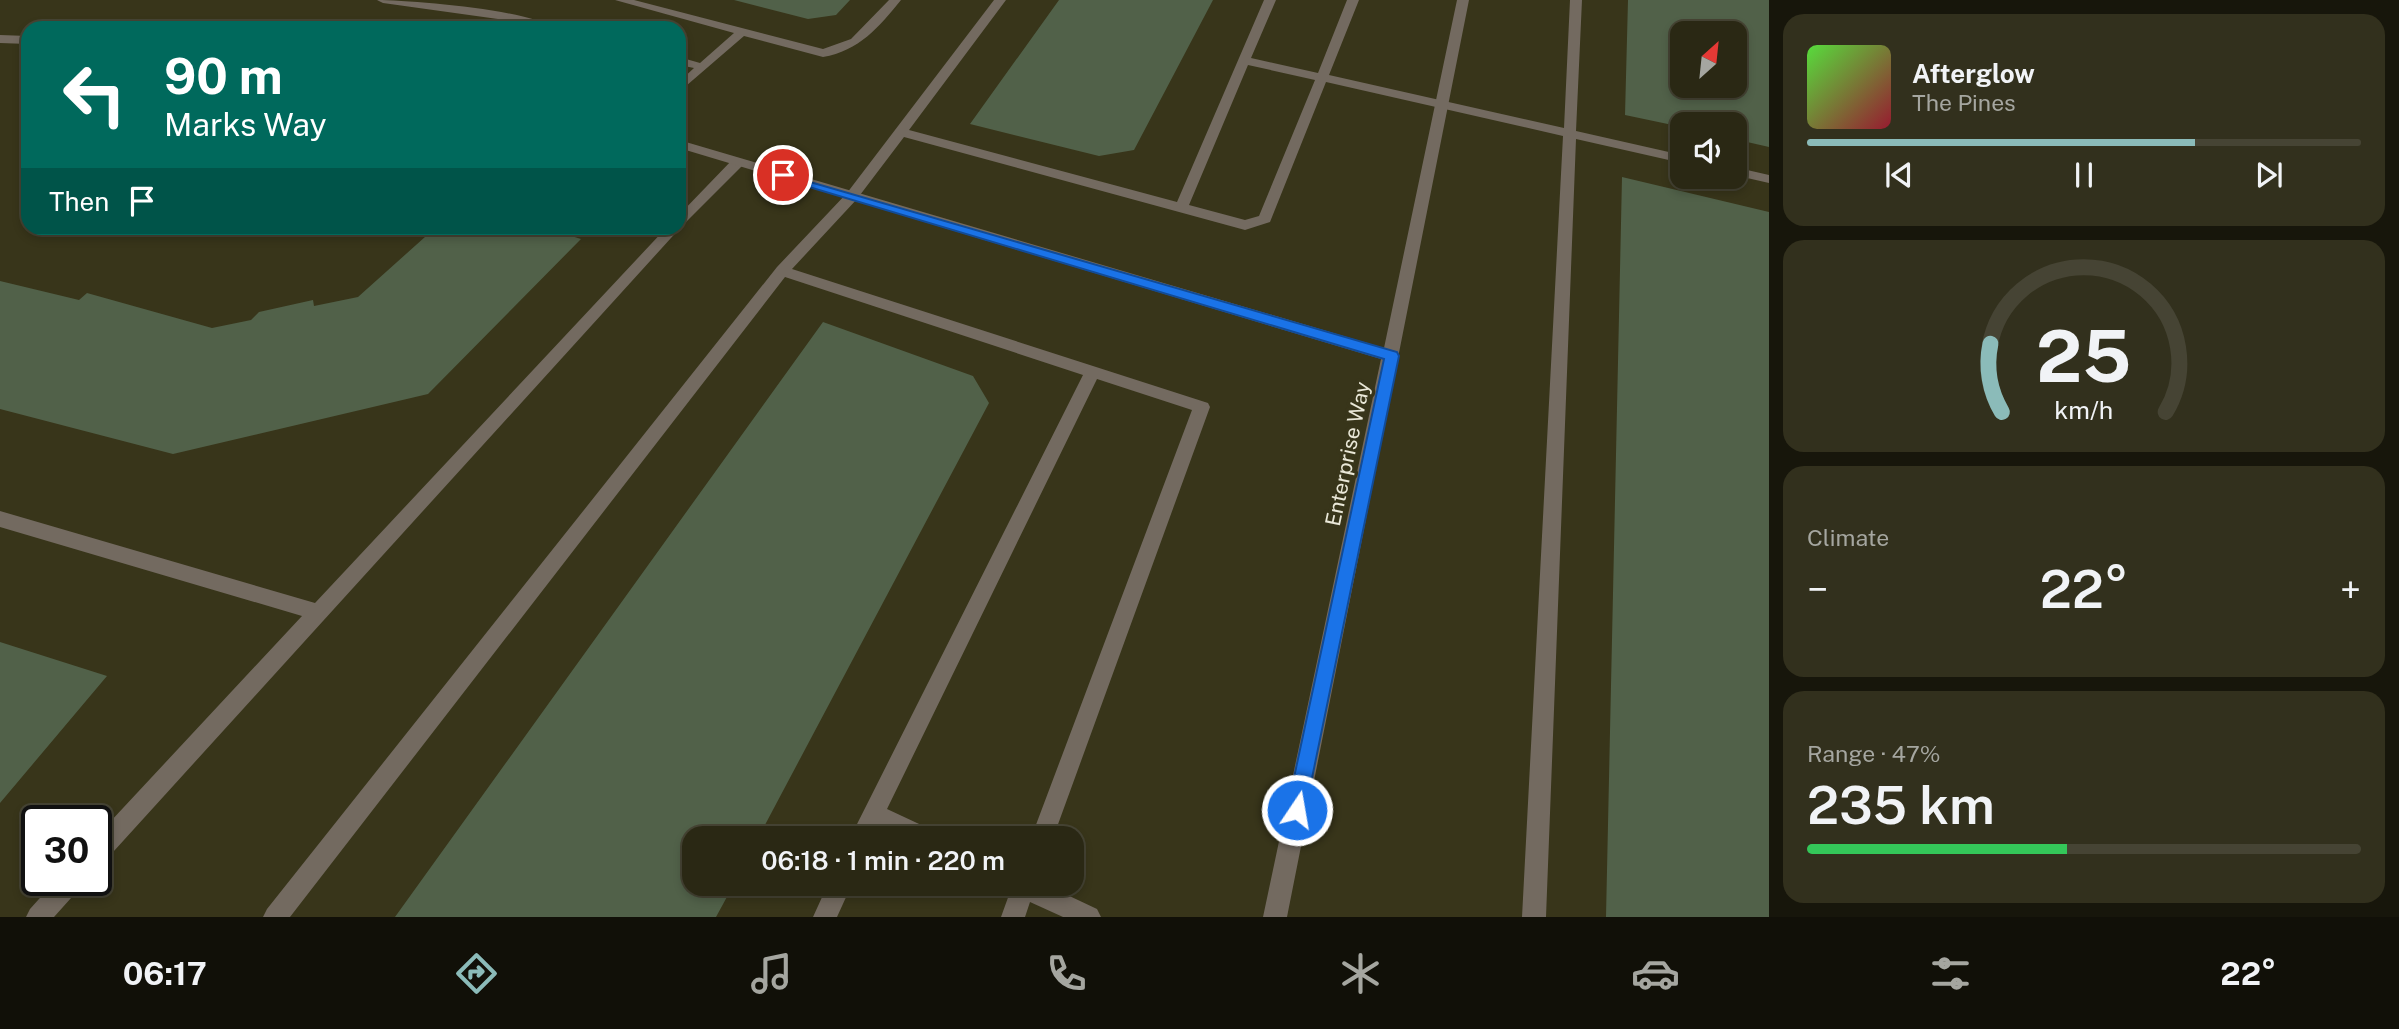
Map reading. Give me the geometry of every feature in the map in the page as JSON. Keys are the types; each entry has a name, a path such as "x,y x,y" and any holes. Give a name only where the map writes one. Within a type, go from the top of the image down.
{"street":[{"path":"383,0 504,17"},
{"path":"440,0 520,21"},
{"path":"621,0 823,53 840,52 855,44 895,0"},
{"path":"275,917 782,271 852,196 1000,0"},
{"path":"1181,208 1270,0"},
{"path":"901,132 1245,225 1265,219 1353,0"},
{"name":"Enterprise Way","path":"1275,917 1463,0"},
{"path":"1534,917 1576,0"},
{"path":"686,82 742,32"},
{"path":"0,40 21,40"},
{"path":"1244,60 1670,156"},
{"path":"686,62 703,66"},
{"path":"686,146 1392,356"},
{"path":"686,216 737,162"},
{"path":"1747,175 1769,179"},
{"path":"112,837 668,235"},
{"path":"782,271 1202,407 1046,826"},
{"path":"866,826 1092,373"},
{"path":"0,519 320,613"},
{"path":"872,813 899,826"},
{"path":"38,917 57,896"},
{"path":"825,917 835,896"},
{"path":"1013,917 1020,896"},
{"path":"1046,896 1089,917"}],"building":[{"path":"734,0 850,0 836,15 808,19"},
{"path":"1059,0 1213,0 1134,150 1099,156 970,124"},
{"path":"1628,0 1769,0 1769,147 1747,142 1747,112 1670,112 1670,124 1625,115"},
{"path":"1622,177 1769,212 1769,917 1606,917"},
{"path":"427,235 568,235 581,239 428,394 173,454 0,409 0,281 79,300 87,293 212,328 251,320 259,312 313,300 314,306 358,297"},
{"path":"823,322 973,376 989,403 764,826 682,826 682,896 727,896 716,917 395,917"},
{"path":"0,642 107,676 0,803"}],"route":[{"path":"783,175 1392,356 1297,810"}]}
